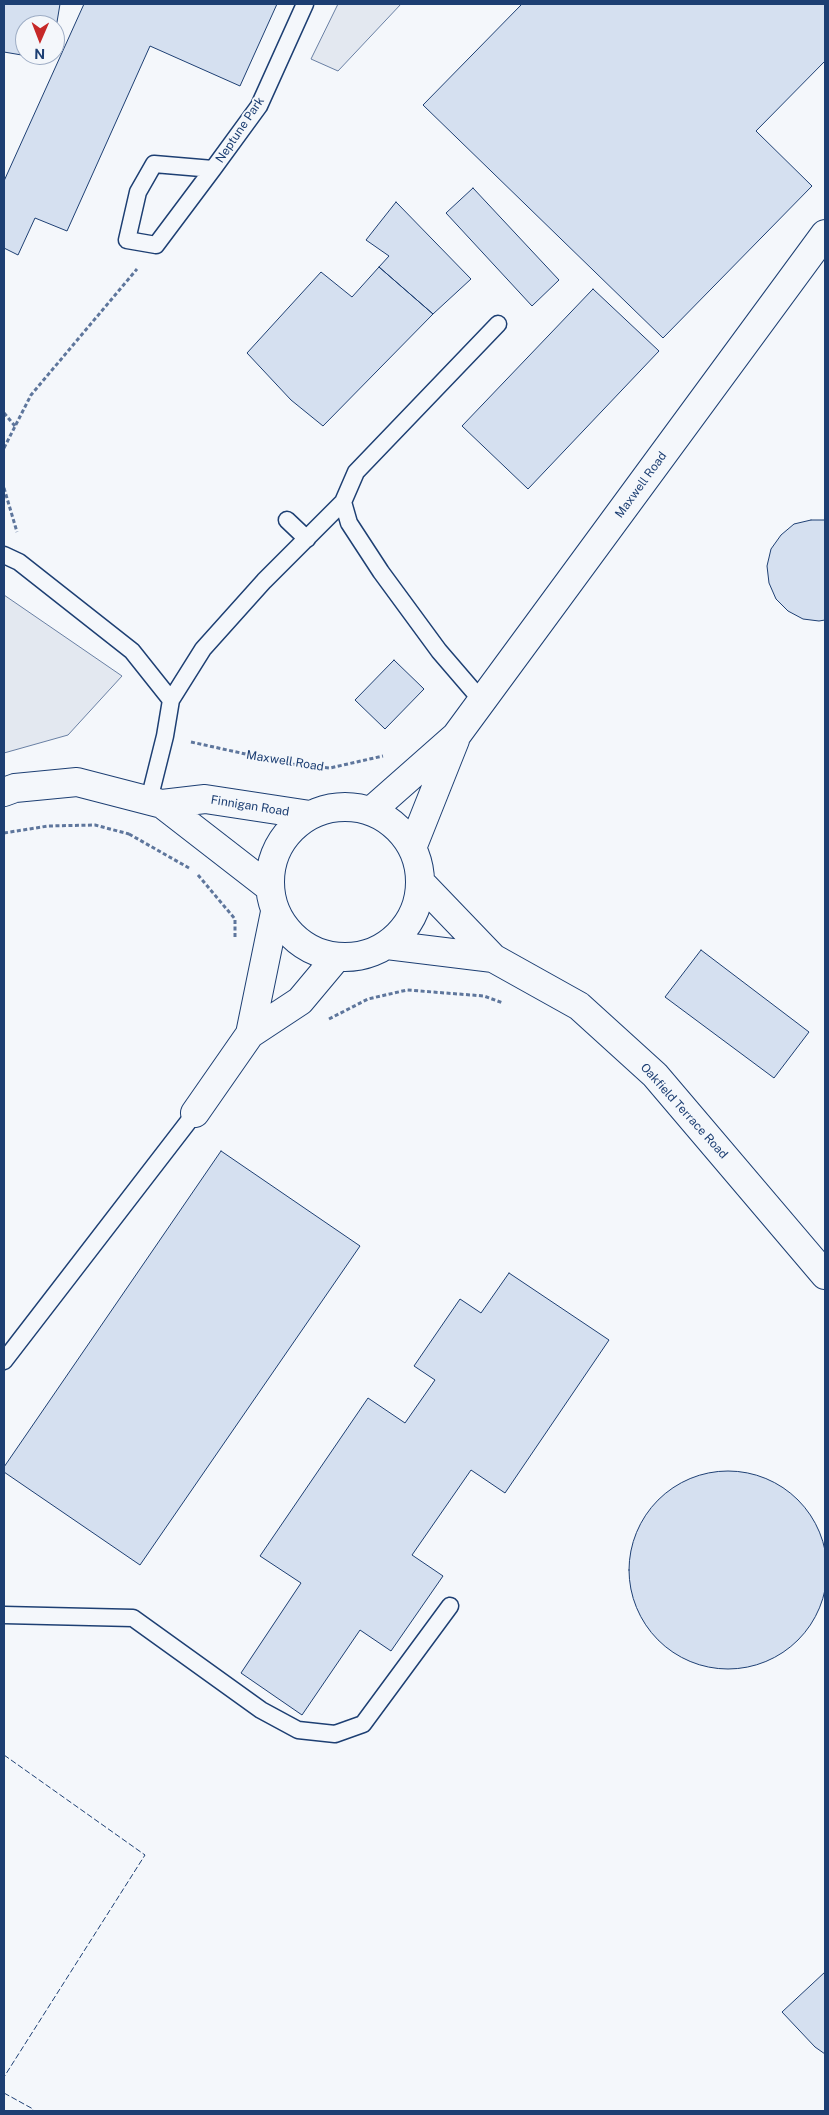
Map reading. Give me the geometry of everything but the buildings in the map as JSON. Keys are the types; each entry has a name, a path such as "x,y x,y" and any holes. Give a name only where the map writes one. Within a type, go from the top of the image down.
{"street":[{"name":"Maxwell Road","path":"371,811 456,736 825,234"},
{"name":"Maxwell Road","path":"412,848 456,736"},
{"name":"Finnigan Road","path":"4,792 15,788 78,782 155,802 205,798 310,815"},
{"name":"Finnigan Road","path":"155,802 272,899"},
{"path":"250,1034 262,979 272,899 271,865 279,845 292,828 310,815 330,808 350,807 371,811 395,826 412,848 418,865 421,883 417,907 405,929 387,945 371,953 354,958 336,958 317,953 299,943 285,929 272,899"},
{"name":"Oakfield Terrace Road","path":"421,883 494,958 579,1006 655,1075 825,1275"},
{"name":"Oakfield Terrace Road","path":"387,945 494,958"},
{"path":"195,1112 250,1034 300,1001 336,958"}],"lane":[{"name":"Neptune Park","path":"156,245 259,106 305,4"},
{"path":"156,245 127,240 138,192 154,164 213,169"},
{"path":"155,802 171,700 203,649 264,581 344,502 356,472 498,324"},
{"path":"344,502 349,523 382,572 439,651 482,701"},
{"path":"287,520 307,539"},
{"path":"4,555 19,562 132,651 171,700"},
{"path":"4,1361 195,1112"},
{"path":"4,1615 133,1618 261,1710 298,1730 335,1734 363,1724 450,1606"}],"path":[{"path":"4,448 31,395 156,245"},
{"path":"4,413 15,426"},
{"path":"4,488 17,529 19,562"},
{"name":"Maxwell Road","path":"165,736 291,764 330,768 391,754"},
{"path":"129,834 155,802"},
{"path":"4,833 48,826 95,825 129,834 194,871 235,919 236,956 262,979"},
{"path":"300,1001 324,1021 368,999 407,990 484,996 510,1005"}],"shaded area":[{"path":"338,4 401,4 338,71 311,59"},
{"path":"4,595 122,676 68,735 4,753"}],"fence":[{"path":"4,1755 145,1855 4,2077"},
{"path":"4,2093 33,2109 32,2111"}]}
